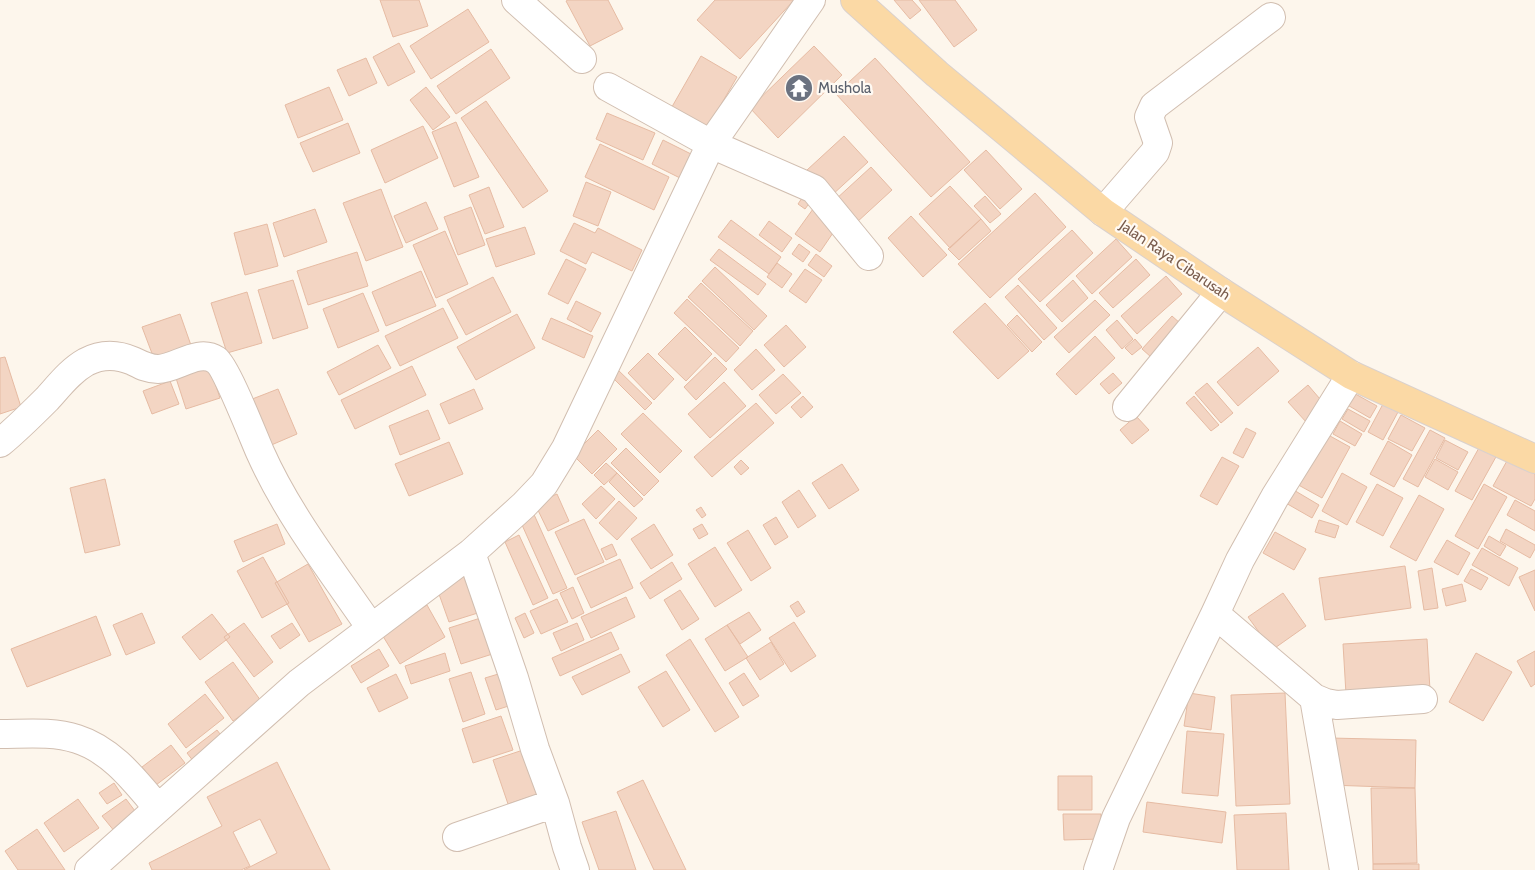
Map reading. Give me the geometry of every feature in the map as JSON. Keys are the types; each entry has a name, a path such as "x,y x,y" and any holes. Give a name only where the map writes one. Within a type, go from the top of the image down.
{"main road":[{"name":"Jalan Raya Cibarusah","path":"855,0 937,74 1103,212 1221,292 1352,375 1535,459"}],"street":[{"path":"516,0 582,59"},
{"path":"89,870 299,683 471,552 524,505 544,484 566,448 711,144 811,0"},
{"path":"1103,212 1155,152 1158,143 1149,117 1154,106 1272,17"},
{"path":"608,87 711,144 814,190 869,256"},
{"path":"1127,406 1221,292"},
{"path":"0,443 30,416 73,372 86,362 102,356 115,355 145,367 158,369 173,366 197,357 208,356 217,360 227,378 272,481 307,536 371,628"},
{"path":"1098,870 1116,818 1215,614 1229,581 1255,532 1352,375"},
{"path":"471,552 514,678 535,749 556,803 566,847 576,870"},
{"path":"1215,614 1314,698 1326,703 1337,705 1423,699"},
{"path":"1314,698 1344,870"},
{"path":"0,734 51,734 77,739 115,760 158,808"},
{"path":"457,837 556,803"}],"building":[{"path":"380,0 419,0 428,26 393,37"},
{"path":"608,0 623,29 590,46 566,1"},
{"path":"715,0 794,0 740,59 697,20"},
{"path":"894,0 912,0 921,10 910,19"},
{"path":"919,0 955,0 977,30 954,47"},
{"path":"468,9 489,42 431,79 410,46"},
{"path":"399,43 415,72 388,86 373,57"},
{"path":"814,46 842,75 778,138 750,108"},
{"path":"491,49 510,78 456,114 437,86"},
{"path":"701,56 737,77 705,132 669,112"},
{"path":"366,58 377,83 349,96 337,70"},
{"path":"875,58 970,162 931,197 836,94"},
{"path":"329,87 343,120 298,138 285,105"},
{"path":"426,87 450,117 433,130 410,100"},
{"path":"486,101 548,191 523,208 461,118"},
{"path":"607,113 655,133 643,160 596,139"},
{"path":"456,122 479,177 454,187 432,132"},
{"path":"348,123 360,153 313,172 300,143"},
{"path":"423,126 438,158 385,183 371,150"},
{"path":"844,136 868,162 831,196 807,170"},
{"path":"663,140 699,158 688,182 652,164"},
{"path":"600,144 669,177 654,210 585,177"},
{"path":"986,150 1022,189 1000,209 964,170"},
{"path":"871,167 892,190 856,223 835,200"},
{"path":"586,182 611,192 598,226 573,216"},
{"path":"950,186 981,219 950,248 919,214"},
{"path":"489,187 504,227 485,234 469,195"},
{"path":"381,189 403,247 366,261 343,203"},
{"path":"1035,193 1066,227 990,298 958,264"},
{"path":"804,195 811,201 805,209 798,204"},
{"path":"985,196 1001,214 990,223 974,206"},
{"path":"426,202 438,229 406,243 394,216"},
{"path":"471,207 485,245 458,255 444,217"},
{"path":"315,209 327,242 284,257 273,223"},
{"path":"813,209 837,227 820,252 795,234"},
{"path":"911,216 947,255 923,277 888,238"},
{"path":"981,219 991,231 959,260 948,249"},
{"path":"731,220 781,257 769,274 718,237"},
{"path":"769,221 792,238 782,252 759,235"},
{"path":"574,223 595,233 598,228 642,250 632,271 592,252 586,264 560,251"},
{"path":"267,224 278,266 245,275 234,233"},
{"path":"525,227 535,254 496,267 486,239"},
{"path":"1072,230 1093,253 1040,302 1018,279"},
{"path":"445,231 468,284 436,298 413,245"},
{"path":"1116,239 1132,257 1092,294 1076,276"},
{"path":"799,244 810,252 803,262 792,254"},
{"path":"719,249 766,284 758,295 710,260"},
{"path":"357,252 368,286 308,305 297,271"},
{"path":"816,254 832,266 824,277 808,265"},
{"path":"566,259 586,269 568,304 548,294"},
{"path":"1136,259 1150,275 1113,308 1099,293"},
{"path":"777,263 792,274 782,288 767,277"},
{"path":"715,267 767,316 754,330 702,281"},
{"path":"805,269 822,280 806,303 789,291"},
{"path":"421,271 436,306 386,326 372,292"},
{"path":"1166,276 1182,294 1137,334 1121,316"},
{"path":"493,277 511,312 466,335 447,300"},
{"path":"293,280 308,328 273,339 258,290"},
{"path":"1073,280 1088,298 1062,322 1046,305"},
{"path":"701,283 753,331 740,346 688,297"},
{"path":"1018,285 1057,328 1044,340 1005,297"},
{"path":"247,292 262,343 227,353 211,303"},
{"path":"363,293 379,331 338,348 323,309"},
{"path":"687,299 739,348 726,362 674,313"},
{"path":"1095,300 1110,315 1069,353 1054,337"},
{"path":"576,301 601,313 591,332 567,319"},
{"path":"985,303 1029,351 998,379 953,332"},
{"path":"443,308 458,338 400,366 385,336"},
{"path":"180,314 193,351 156,364 142,327"},
{"path":"517,314 535,348 476,380 457,347"},
{"path":"1017,315 1042,342 1032,352 1007,325"},
{"path":"1172,316 1181,324 1151,357 1142,349"},
{"path":"551,318 593,336 584,358 542,339"},
{"path":"1117,320 1133,339 1122,349 1106,330"},
{"path":"786,325 806,347 784,367 764,345"},
{"path":"685,327 712,354 686,381 658,354"},
{"path":"1095,336 1115,358 1076,395 1056,374"},
{"path":"1135,339 1142,347 1132,355 1125,348"},
{"path":"378,345 391,368 339,395 327,372"},
{"path":"1258,347 1279,371 1238,406 1217,382"},
{"path":"756,349 775,370 752,390 734,370"},
{"path":"648,353 674,379 654,400 628,373"},
{"path":"5,357 21,407 0,414 0,358"},
{"path":"715,357 727,369 696,400 684,387"},
{"path":"209,365 220,398 186,409 175,375"},
{"path":"412,366 426,395 355,429 341,400"},
{"path":"616,368 652,403 645,410 610,375"},
{"path":"1113,373 1122,383 1109,394 1100,384"},
{"path":"783,374 801,393 776,414 759,395"},
{"path":"170,381 179,404 152,414 143,391"},
{"path":"724,382 746,406 710,438 688,414"},
{"path":"1207,383 1233,413 1221,423 1195,393"},
{"path":"1308,385 1326,406 1307,423 1288,402"},
{"path":"278,389 297,434 262,449 242,403"},
{"path":"474,389 483,409 449,424 440,404"},
{"path":"1350,391 1377,406 1370,418 1344,403"},
{"path":"803,396 813,407 801,418 791,407"},
{"path":"1194,396 1219,425 1211,431 1186,403"},
{"path":"756,403 774,423 712,477 694,457"},
{"path":"1383,404 1398,412 1383,440 1368,432"},
{"path":"1348,409 1370,421 1364,432 1342,419"},
{"path":"428,410 440,439 400,455 389,426"},
{"path":"643,413 682,451 660,473 621,434"},
{"path":"1401,415 1425,428 1412,451 1388,439"},
{"path":"1136,416 1149,430 1132,444 1120,430"},
{"path":"1340,421 1362,434 1355,446 1333,434"},
{"path":"1246,428 1256,433 1243,458 1233,453"},
{"path":"598,430 617,449 592,474 573,455"},
{"path":"1430,430 1445,438 1418,487 1403,479"},
{"path":"1321,431 1350,447 1322,498 1293,482"},
{"path":"1445,440 1468,452 1458,470 1436,458"},
{"path":"1388,441 1412,455 1394,487 1370,474"},
{"path":"449,442 463,474 409,496 395,464"},
{"path":"1480,446 1497,455 1472,500 1455,491"},
{"path":"626,448 659,481 644,496 611,463"},
{"path":"1222,457 1239,466 1217,505 1200,496"},
{"path":"1435,459 1458,472 1448,490 1425,477"},
{"path":"1508,459 1535,474 1535,499 1531,506 1493,486"},
{"path":"741,460 749,468 741,475 734,467"},
{"path":"606,463 617,473 604,485 594,475"},
{"path":"842,464 859,490 829,509 812,483"},
{"path":"617,473 643,499 634,507 609,482"},
{"path":"1342,473 1367,487 1347,525 1322,511"},
{"path":"105,479 120,545 85,553 70,488"},
{"path":"1377,484 1403,498 1383,536 1356,522"},
{"path":"1484,484 1507,497 1478,549 1455,536"},
{"path":"601,486 615,499 596,519 582,504"},
{"path":"1292,489 1319,505 1312,518 1284,502"},
{"path":"799,490 816,516 798,528 782,502"},
{"path":"557,494 569,521 548,531 535,504"},
{"path":"1419,495 1444,509 1416,561 1390,547"},
{"path":"1515,500 1535,511 1535,531 1507,515"},
{"path":"619,501 637,518 617,540 599,523"},
{"path":"701,507 706,515 702,518 696,510"},
{"path":"532,510 567,588 553,594 518,516"},
{"path":"776,517 788,537 775,545 763,525"},
{"path":"584,519 604,562 575,575 555,532"},
{"path":"1319,520 1339,526 1335,538 1315,532"},
{"path":"277,524 285,544 243,562 234,541"},
{"path":"654,524 673,555 651,569 631,539"},
{"path":"702,524 708,534 699,539 693,529"},
{"path":"1506,529 1535,545 1530,558 1500,541"},
{"path":"748,530 771,568 751,581 727,543"},
{"path":"1275,532 1306,549 1294,570 1263,553"},
{"path":"519,535 548,598 533,605 505,542"},
{"path":"1489,536 1506,546 1500,556 1484,546"},
{"path":"1447,540 1470,553 1458,575 1434,562"},
{"path":"612,544 617,555 606,560 601,549"},
{"path":"715,547 742,590 715,607 688,564"},
{"path":"1482,548 1518,568 1509,586 1472,565"},
{"path":"263,557 289,603 262,618 237,571"},
{"path":"620,559 633,588 591,608 577,578"},
{"path":"672,562 682,579 650,599 640,583"},
{"path":"308,564 342,624 309,642 275,583"},
{"path":"1405,566 1411,608 1325,620 1319,578"},
{"path":"1432,568 1438,608 1424,610 1418,571"},
{"path":"1471,569 1488,578 1481,590 1464,581"},
{"path":"1535,570 1535,611 1519,577"},
{"path":"468,572 481,612 449,622 435,583"},
{"path":"1462,584 1466,601 1446,606 1442,589"},
{"path":"573,587 584,613 572,619 560,593"},
{"path":"680,590 699,619 682,630 664,600"},
{"path":"1283,593 1306,626 1272,650 1248,617"},
{"path":"626,597 635,617 591,638 581,617"},
{"path":"557,599 568,622 541,634 530,611"},
{"path":"798,601 805,612 797,617 790,606"},
{"path":"427,605 445,637 400,664 381,633"},
{"path":"749,612 761,630 740,644 727,625"},
{"path":"142,613 155,643 126,655 113,625"},
{"path":"525,613 534,633 524,638 515,618"},
{"path":"212,614 230,637 200,660 182,637"},
{"path":"490,615 502,651 461,664 449,628"},
{"path":"96,616 111,655 27,687 11,649"},
{"path":"794,622 816,656 791,672 769,638"},
{"path":"244,623 273,662 254,677 224,637"},
{"path":"292,623 300,635 280,649 271,636"},
{"path":"577,623 584,640 561,651 553,633"},
{"path":"727,625 748,657 725,671 705,639"},
{"path":"611,632 619,649 560,676 552,658"},
{"path":"690,639 739,717 715,732 666,655"},
{"path":"1427,639 1430,690 1346,694 1343,644"},
{"path":"771,642 784,664 760,680 746,658"},
{"path":"379,649 389,666 361,683 351,666"},
{"path":"1535,651 1535,684 1531,687 1517,661"},
{"path":"445,653 450,671 411,684 405,666"},
{"path":"1476,653 1512,672 1483,721 1449,702"},
{"path":"621,654 630,672 582,695 572,677"},
{"path":"233,662 261,701 233,721 205,682"},
{"path":"666,671 690,710 663,727 638,687"},
{"path":"471,672 485,714 463,722 449,679"},
{"path":"505,672 515,704 496,710 485,678"},
{"path":"744,673 759,696 743,706 729,683"},
{"path":"396,674 408,698 379,712 367,688"},
{"path":"1189,693 1215,697 1211,730 1184,726"},
{"path":"1285,693 1290,804 1236,806 1231,695"},
{"path":"205,694 224,718 186,748 168,724"},
{"path":"501,716 513,750 473,763 462,729"},
{"path":"217,730 227,743 197,766 187,753"},
{"path":"1187,731 1224,734 1218,796 1182,793"},
{"path":"1330,738 1416,740 1415,788 1329,785"},
{"path":"171,745 185,763 156,785 142,767"},
{"path":"523,750 538,794 508,804 493,760"},
{"path":"277,762 330,870 244,870 277,853 260,819 233,832 250,866 241,870 152,870 149,863 222,826 207,797"},
{"path":"1058,776 1092,776 1092,810 1058,810"},
{"path":"643,780 686,870 654,870 617,792"},
{"path":"114,783 122,795 107,804 99,793"},
{"path":"1371,788 1415,788 1417,863 1373,864"},
{"path":"78,799 99,828 64,852 44,823"},
{"path":"126,799 138,815 115,832 102,816"},
{"path":"1147,802 1226,812 1222,843 1143,832"},
{"path":"616,811 636,870 599,870 582,822"},
{"path":"1286,813 1289,870 1237,870 1234,815"},
{"path":"1063,814 1101,814 1102,839 1064,840"},
{"path":"37,829 65,870 18,870 5,851"},
{"path":"1373,864 1419,864 1419,870 1373,870"}],"place":[{"name":"Mushola","path":"799,88"}]}
